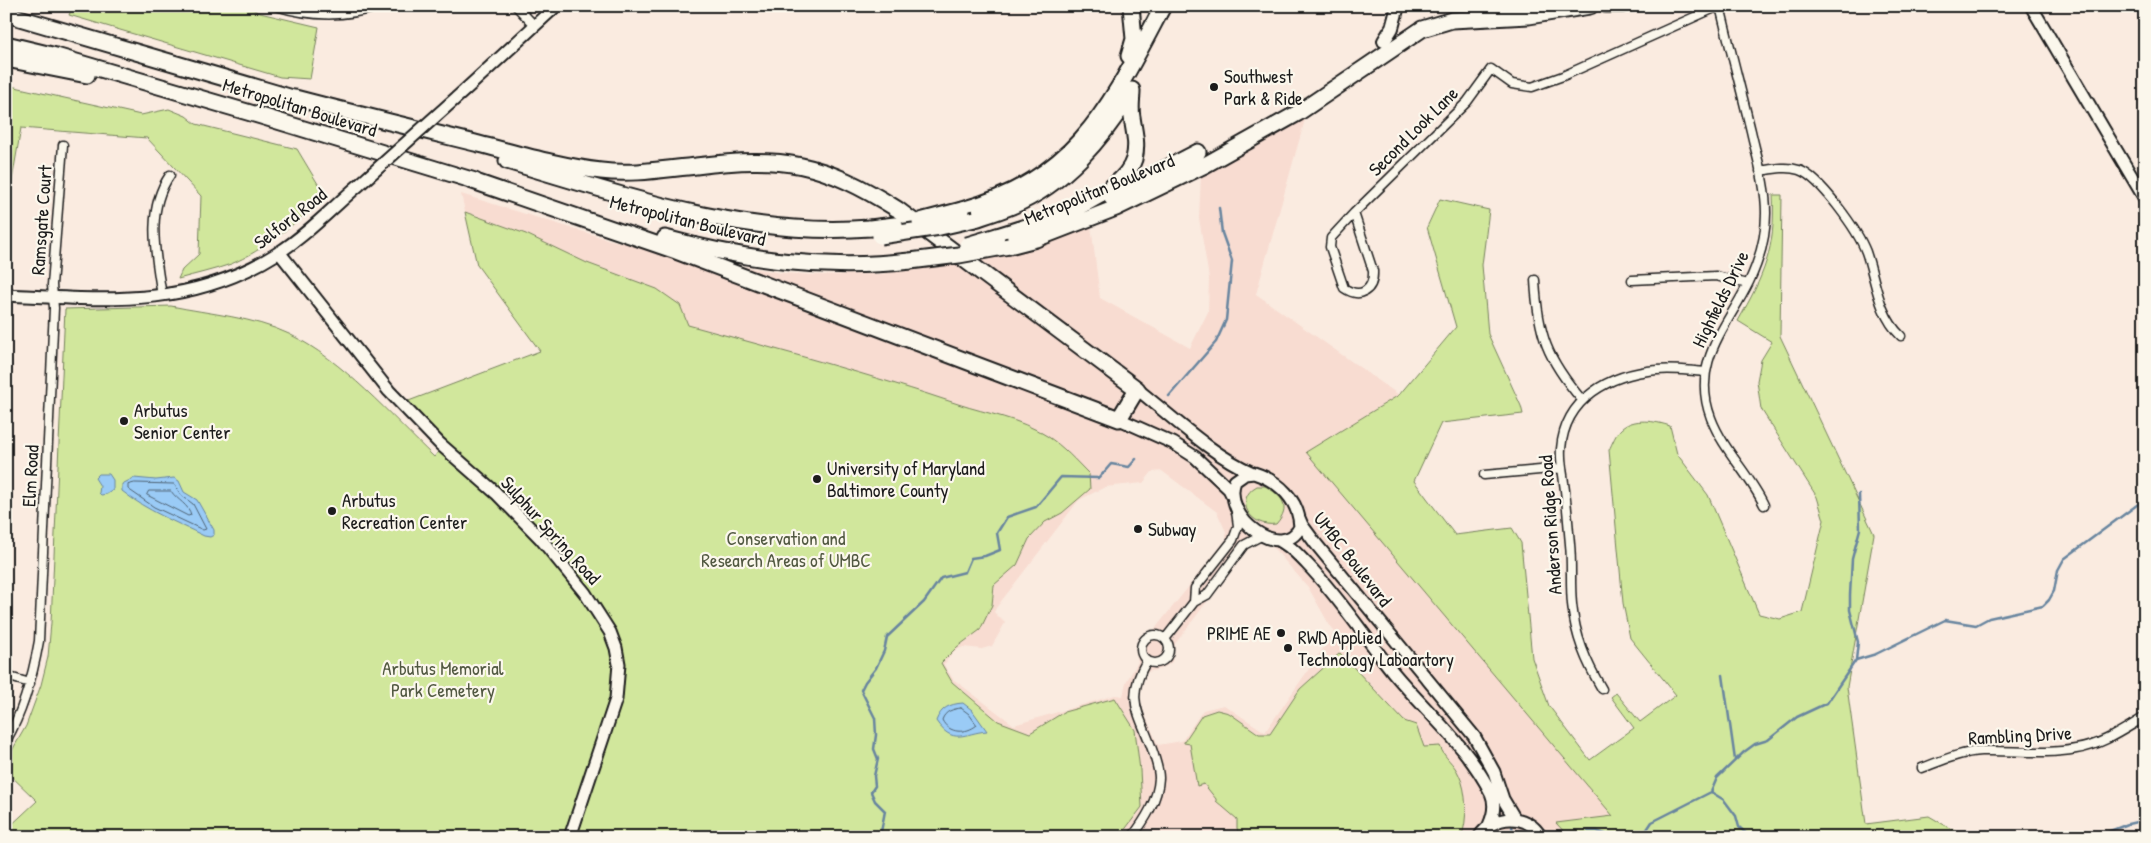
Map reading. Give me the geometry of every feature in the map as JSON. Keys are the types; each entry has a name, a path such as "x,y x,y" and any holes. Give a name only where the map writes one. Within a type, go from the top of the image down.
{"highway":[{"path":"1111,99 1131,53 1134,39 1131,6"},
{"path":"1111,99 1163,6"},
{"path":"1344,81 1407,38 1438,24 1466,18 1546,14 1590,6"},
{"name":"Metropolitan Boulevard","path":"6,14 633,198 760,225 816,230 875,232 934,218 1006,195 1048,170 1081,141 1111,99"},
{"path":"1344,81 1384,41"},
{"name":"Metropolitan Boulevard","path":"6,44 56,56 261,116 645,232 748,257 816,265 881,264 959,255 1003,241 1071,226 1162,187 1273,127 1344,81"},
{"path":"6,59 55,68 261,116"},
{"path":"875,232 940,227 975,219 1012,206 1035,194 1057,179 1092,148 1107,130 1132,90 1132,116 1136,148 1133,160 1121,180 1097,196 1003,241"},
{"path":"295,98 538,159 602,171 655,170 761,160 814,168 838,176 866,189 897,209 1137,389 1119,419 676,251 467,179"},
{"path":"1003,241 1033,232 1067,218 1198,152"}],"main road":[{"path":"1384,41 1392,28 1398,6"},
{"path":"1490,6 1579,6"},
{"path":"1606,6 1622,6"}],"street":[{"path":"276,6 321,16 356,13 380,6"},
{"path":"516,6 534,25"},
{"name":"Selford Road","path":"6,295 115,300 162,296 207,286 239,274 279,252 465,90 556,6"},
{"name":"Second Look Lane","path":"1354,213 1373,271 1371,286 1363,292 1356,294 1344,288 1330,247 1333,234 1354,213 1467,102 1491,69 1512,84 1532,87 1563,76 1720,6"},
{"name":"Highfields Drive","path":"1720,6 1760,171 1766,213 1761,251 1748,284 1712,346 1706,372 1706,402 1711,418 1727,447 1756,488 1764,505"},
{"path":"2031,6 2145,200"},
{"name":"Ramsgate Court","path":"53,297 52,285 63,145"},
{"path":"1760,171 1790,168 1799,170 1816,182 1858,236 1865,251 1883,311 1888,321 1901,336"},
{"path":"162,296 154,228 158,197 170,175"},
{"name":"Sulphur Spring Road","path":"279,252 389,391 440,444 496,493 541,539 585,594 610,632 619,664 616,699 570,837"},
{"path":"1632,280 1716,276 1748,284"},
{"path":"1535,280 1536,311 1546,346 1561,375 1582,400"},
{"name":"Elm Road","path":"6,741 24,701 37,654 40,623 53,297"},
{"name":"Anderson Ridge Road","path":"1602,689 1581,647 1571,602 1572,561 1562,468 1563,438 1573,413 1582,400 1600,387 1622,377 1658,369 1706,372"},
{"path":"1137,389 1214,449 1242,468 1266,477 1279,486 1294,506 1299,518 1300,527 1292,537 1278,540 1263,535 1247,524 1236,509"},
{"path":"1119,419 1173,443 1195,456 1229,489 1232,495 1238,526 1232,540 1195,588 1194,602"},
{"path":"1484,475 1562,468"},
{"path":"1232,495 1232,488 1238,477 1254,473"},
{"name":"UMBC Boulevard","path":"1299,518 1302,526 1316,544 1474,736 1494,772 1503,799 1515,819"},
{"path":"1165,639 1194,602 1207,595 1244,545 1263,535"},
{"name":"UMBC Boulevard","path":"1278,540 1289,546 1321,578 1394,672 1456,740 1471,760 1492,795 1494,814 1489,826"},
{"path":"1157,636 1165,639 1169,647 1167,656 1160,662 1147,660 1142,653 1145,640 1157,636"},
{"path":"1132,837 1153,804 1159,777 1151,746 1136,708 1134,692 1136,681 1147,660"},
{"path":"6,676 30,683"},
{"name":"Rambling Drive","path":"1922,768 1945,759 1980,751 2055,752 2077,749 2109,738 2145,717"},
{"path":"1479,837 1489,826 1499,820 1515,819 1525,821 1541,837"}],"shaded area":[{"name":"University of Maryland Baltimore County","path":"1306,116 1256,294 1399,395 1307,452 1637,837 577,837 622,695 624,672 619,640 596,599 550,538 406,402 540,351 477,265 461,194 610,240 782,273 817,275 880,274 962,264 1041,244 1091,225 1100,298 1190,348 1208,312 1209,278 1199,218 1201,175","holes":["1162,471 1217,512 1226,532 1226,540 1154,630 1140,638 1136,651 1138,662 1126,682 1123,696 1115,695 1014,725 953,679 944,665 954,651 963,647 982,649 992,646 1005,623 994,612 996,608 1079,500 1105,487 1143,483 1152,472","1259,542 1270,544 1308,587 1334,633 1265,732 1224,705 1203,710 1182,741 1158,745 1141,706 1139,690 1143,680 1147,672 1161,669 1172,662 1175,644 1249,546"]}],"green space":[{"path":"73,6 246,6 260,13 319,27 310,79 280,77 69,15"},
{"path":"6,85 141,115 169,109 186,116 196,124 297,149 324,194 293,224 243,259 178,279 182,270 199,254 201,196 147,138 21,128 6,215"},
{"path":"1773,195 1782,195 1780,336 1874,534 1847,687 1866,824 1929,816 1965,837 1569,837 1556,823 1613,816 1306,452 1399,395 1456,327 1427,227 1440,199 1489,210 1482,265 1488,334 1523,414 1441,423 1414,481 1455,535 1512,528 1521,543 1532,658 1549,706 1590,760 1634,728 1611,697 1616,693 1640,722 1676,695 1630,638 1623,603 1609,450 1617,433 1626,425 1645,421 1670,426 1677,454 1708,495 1759,614 1780,619 1802,612 1824,520 1817,497 1761,409 1757,381 1761,360 1772,342 1738,321 1755,290 1766,261 1772,231"},
{"name":"Conservation and Research Areas of UMBC","path":"465,212 526,234 587,263 657,289 680,305 688,325 857,372 1026,425 1047,436 1069,454 1089,474 1090,489 1062,513 1045,522 1029,539 1017,565 994,585 992,605 980,630 957,647 941,663 952,682 998,721 1030,733 1064,712 1115,698 1135,730 1140,770 1142,807 1123,832 1115,837 577,837 622,695 624,672 619,640 596,599 550,538 502,490 448,445 406,402 540,351 477,265"},
{"name":"Arbutus Memorial Park Cemetery","path":"171,306 246,320 275,328 309,345 328,358 366,390 434,457 440,450 516,517 581,597 606,633 614,662 611,697 565,837 6,837 6,830 37,801 6,771 6,761 26,726 41,685 48,657 65,309"},
{"path":"1257,486 1265,486 1283,502 1283,512 1276,524 1259,522 1248,511 1246,498"},
{"path":"1340,653 1404,721 1416,725 1424,747 1440,746 1457,771 1462,781 1465,797 1466,815 1461,837 1239,837 1237,819 1216,801 1204,784 1197,786 1190,744 1184,742 1202,715 1217,710 1229,713 1259,734 1270,734 1300,689"}],"water":[{"path":"99,474 109,474 113,480 113,490 107,494 101,495 99,493 100,486 95,478"},
{"path":"134,478 156,480 174,478 179,481 184,492 197,500 214,530 214,535 210,537 204,536 162,516 122,491 122,484"},
{"path":"963,703 972,710 987,731 954,736 942,729 936,721 940,713 954,704"}],"waterway":[{"path":"1169,396 1216,342 1226,320 1232,261 1222,233 1219,208"},
{"path":"880,837 885,811 875,801 871,792 875,786 874,776 878,759 874,749 876,735 875,718 861,690 876,668 884,651 887,637 924,602 941,578 965,572 971,558 985,556 1000,550 997,533 1007,517 1036,507 1061,477 1099,478 1111,464 1129,467 1136,459"},
{"path":"1856,660 1858,642 1850,610 1850,595 1852,559 1860,529 1859,494"},
{"path":"1613,837 1646,831 1652,822 1711,792 1717,778 1744,752 1755,744 1768,740 1797,717 1827,703 1856,660 1876,654 1945,620 1976,625 1989,618 2043,606 2054,591 2058,570 2064,559 2145,499"},
{"path":"1723,675 1735,760"},
{"path":"1711,792 1724,800 1736,816 1739,827 1750,837"},
{"path":"2095,837 2128,824 2145,820"},
{"path":"1491,837 1494,834 1513,832 1512,826 1514,823"},
{"path":"1588,831 1597,831 1613,837"}],"place":[{"name":"Southwest Park & Ride","path":"1214,87"},
{"name":"Arbutus Senior Center","path":"124,421"},
{"name":"University of Maryland Baltimore County","path":"817,479"},
{"name":"Arbutus Recreation Center","path":"332,511"},
{"name":"Subway","path":"1138,529"},
{"name":"PRIME AE","path":"1281,633"},
{"name":"RWD Applied Technology Laboartory","path":"1288,648"}]}
